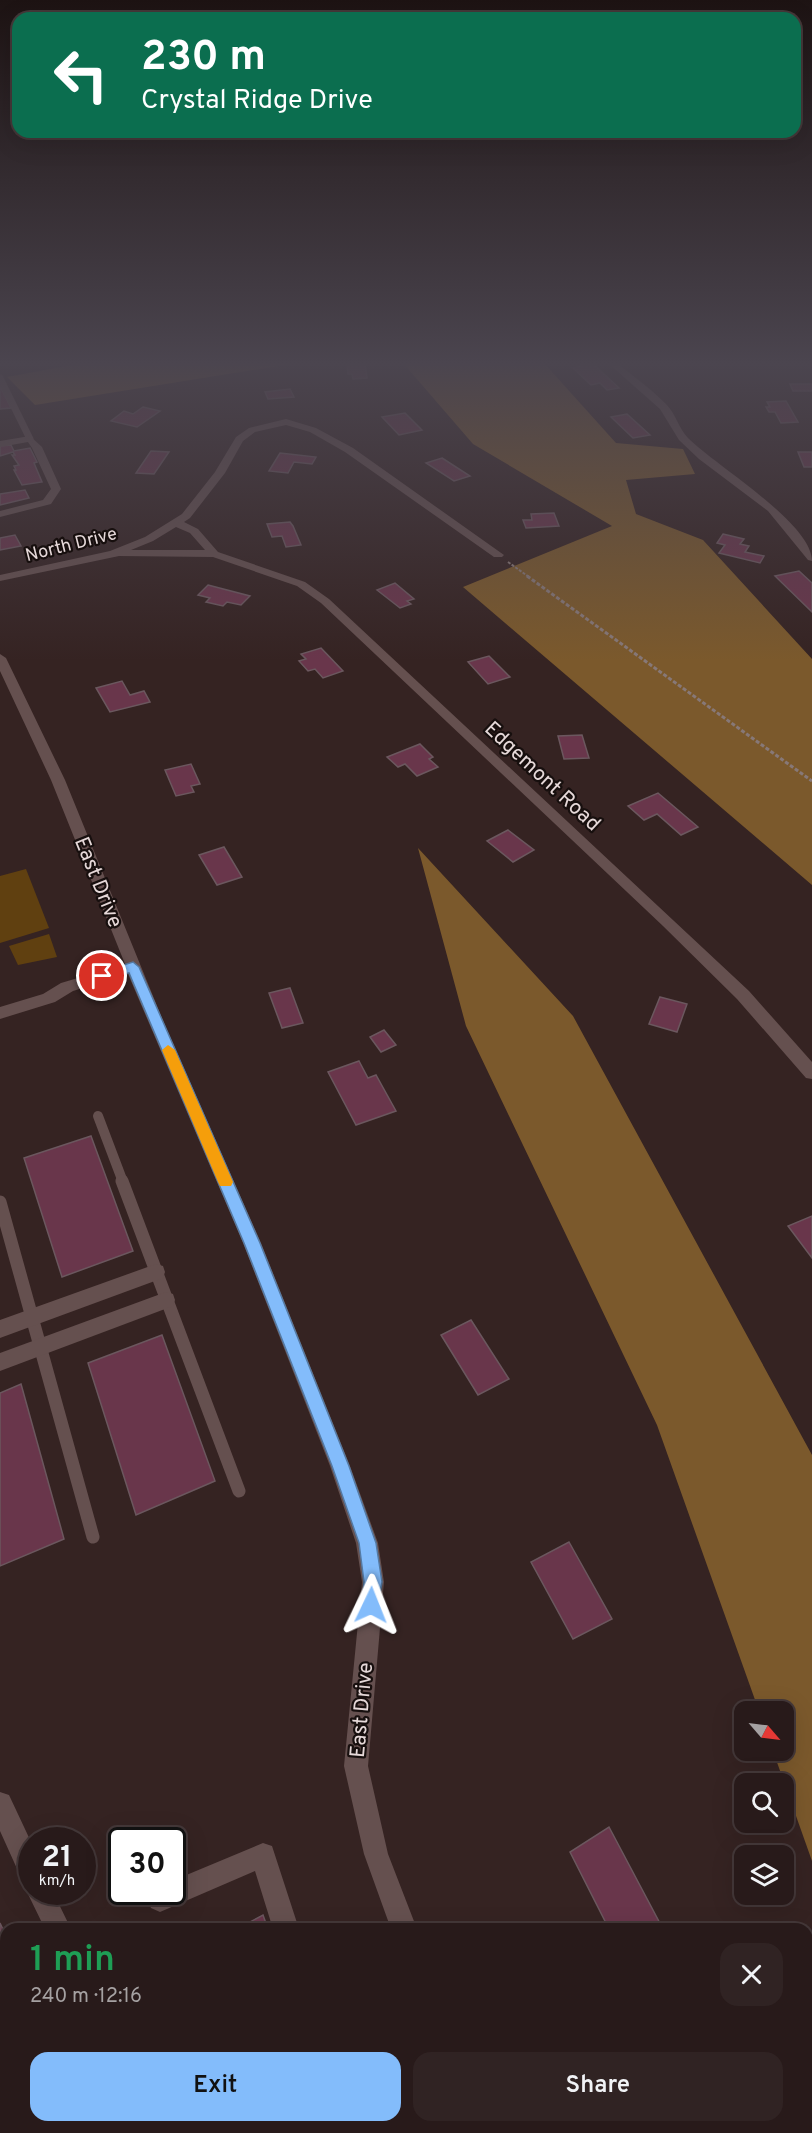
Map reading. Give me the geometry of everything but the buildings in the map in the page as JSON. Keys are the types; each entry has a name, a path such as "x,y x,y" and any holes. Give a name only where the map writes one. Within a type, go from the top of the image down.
{"street":[{"path":"0,514 46,502 56,489 44,463"},
{"name":"North Drive","path":"0,578 113,554 149,539 186,516 205,494 224,463"},
{"name":"North Drive","path":"367,463 498,555"},
{"path":"713,463 772,508 812,558"},
{"name":"Edgemont Road","path":"177,523 194,531 214,554"},
{"name":"Edgemont Road","path":"113,554 182,552 214,554 301,584 325,601 668,922 743,995 812,1073"},
{"name":"East Drive","path":"1,661 58,780 135,972 252,1243 368,1543 373,1582 356,1766 376,1854 402,1923"},
{"path":"0,1012 49,998 70,997 135,972"},
{"path":"0,1329 156,1272"},
{"path":"0,1362 166,1300"},
{"path":"0,1804 18,1843"},
{"path":"186,1888 263,1855 284,1923"},
{"path":"46,1905 55,1923"}],"lane":[{"path":"98,1116 239,1491"},
{"path":"0,1202 93,1537"}],"path":[{"path":"498,555 812,781"}],"shaded area":[{"path":"504,463 689,463 695,474 626,480 636,514 703,540 812,659 812,885 463,587 612,526"},
{"path":"418,848 573,1016 812,1455 812,1861 794,1810 794,1773 781,1773 777,1761 794,1761 794,1701 755,1701 657,1425 466,1026"},
{"path":"26,869 49,928 0,943 0,876"},
{"path":"49,934 57,957 18,965 9,946"}],"slow traffic":[{"path":"168,1050 226,1182"}],"route":[{"path":"102,976 133,967 252,1243 368,1543 373,1582 371,1605"}]}
